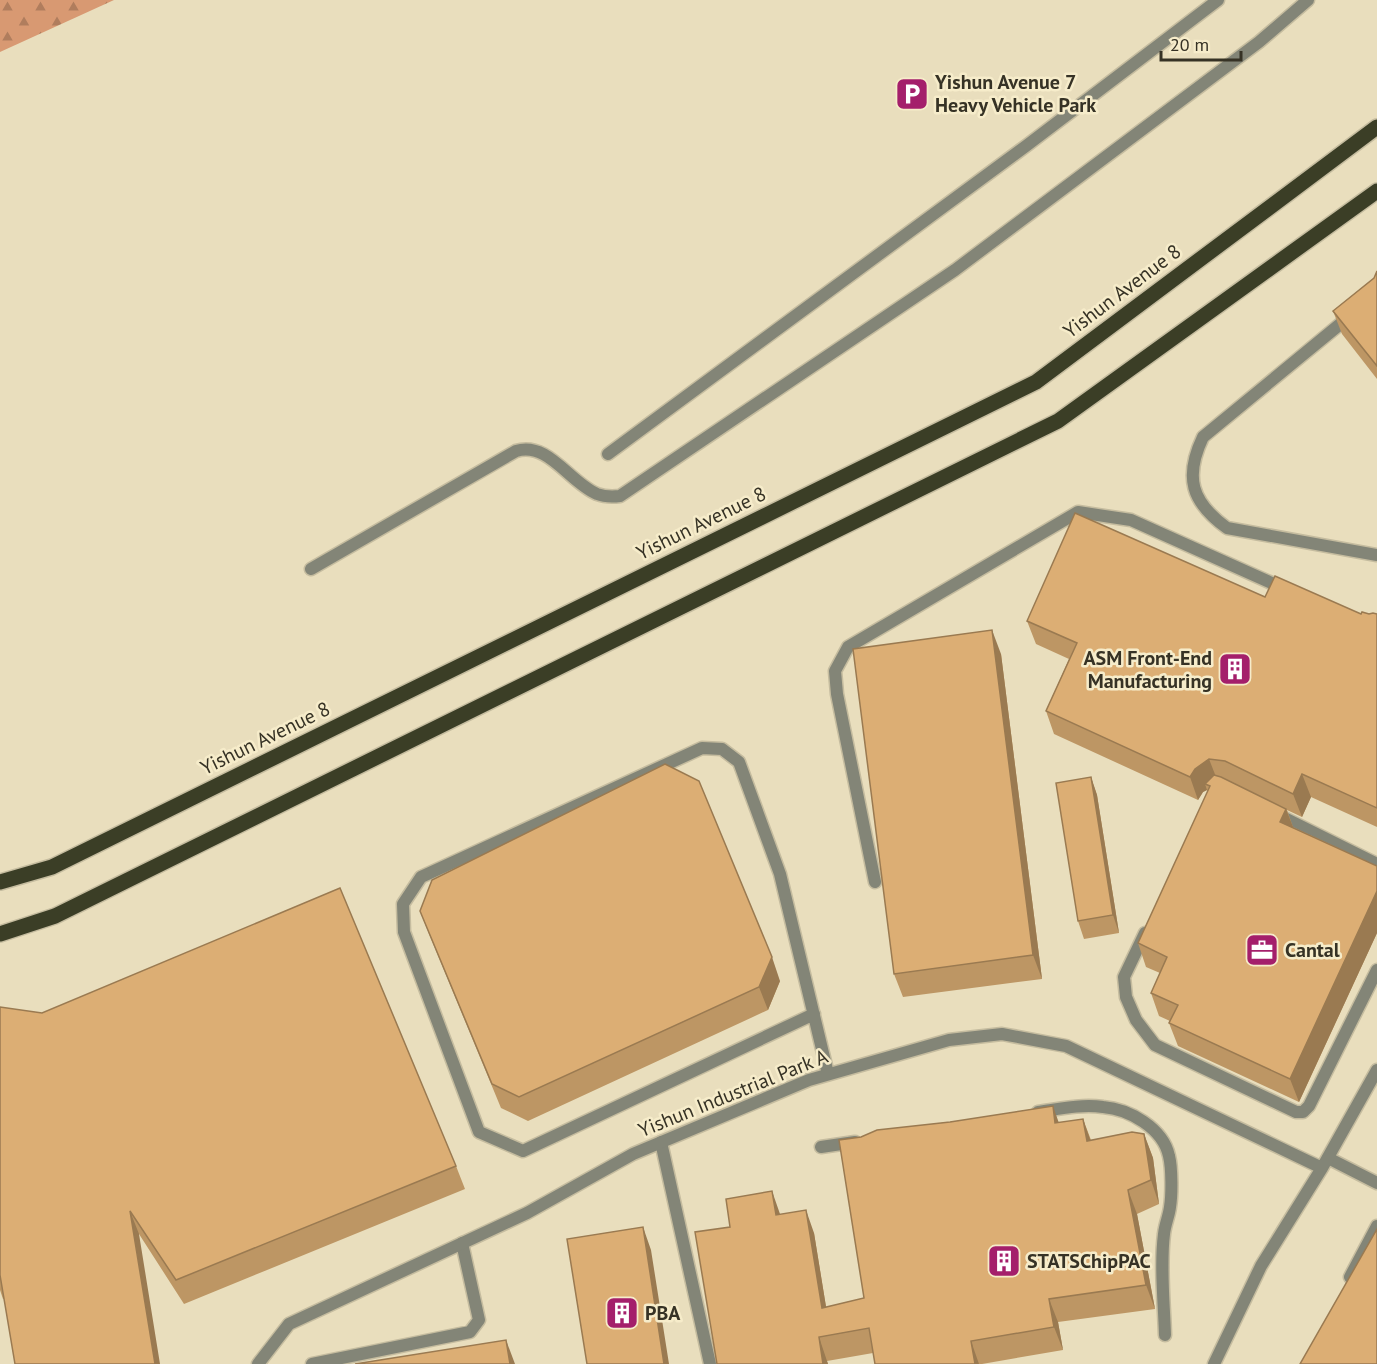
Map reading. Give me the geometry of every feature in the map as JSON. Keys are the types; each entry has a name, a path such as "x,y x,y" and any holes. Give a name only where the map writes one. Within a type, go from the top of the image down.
{"main road":[{"name":"Yishun Avenue 8","path":"0,882 52,867 1036,382 1377,127"},
{"path":"0,934 55,916 1058,421 1377,191"}],"street":[{"path":"609,454 1017,153 1218,0"},
{"path":"311,569 516,452 527,448 541,452 594,493 608,497 620,496 955,270 1258,42 1308,0"},
{"path":"1359,309 1203,437 1194,457 1192,478 1197,498 1209,515 1227,528 1377,555"},
{"path":"875,882 837,694 835,671 848,647 1078,512 1131,520 1302,596"},
{"path":"814,1014 523,1151 479,1132 404,933 403,904 421,877 702,747 723,749 739,762 780,874 814,1014 828,1074"},
{"path":"1263,808 1377,864"},
{"path":"1149,924 1124,977 1126,997 1136,1020 1155,1045 1296,1112 1303,1112 1309,1106 1377,970"},
{"name":"Yishun Industrial Park A","path":"258,1364 289,1324 527,1214 633,1154 809,1080 949,1040 1002,1034 1066,1046 1325,1163 1377,1183"},
{"path":"1214,1364 1261,1266 1325,1163 1377,1070"},
{"path":"1022,1115 1069,1107 1103,1107 1130,1115 1151,1126 1162,1140 1169,1156 1170,1204 1164,1234 1163,1257 1166,1335"},
{"path":"821,1147 868,1140"},
{"path":"661,1142 710,1364"},
{"path":"1346,1283 1377,1226"},
{"path":"312,1364 470,1332 479,1320 462,1243"}],"green space":[{"path":"0,0 114,0 0,52"}],"building":[{"path":"1377,271 1377,366 1333,311 1374,278"},
{"name":"ASM Front-End Manufacturing","path":"1075,513 1265,597 1275,576 1361,614 1362,612 1377,614 1377,808 1302,774 1293,794 1225,761 1209,759 1195,769 1190,777 1046,711 1077,643 1027,621"},
{"path":"992,630 1033,955 894,974 853,649"},
{"path":"665,764 699,781 772,957 759,987 519,1097 492,1084 420,911 432,880"},
{"name":"Cantal","path":"1214,775 1286,809 1280,822 1377,866 1377,891 1290,1079 1169,1023 1178,1005 1151,993 1167,957 1138,943 1210,786 1205,784"},
{"path":"1091,777 1113,915 1078,921 1056,783"},
{"path":"340,888 456,1166 176,1280 130,1211 155,1364 15,1364 0,1275 0,1007 42,1013"},
{"name":"STATSChipPAC","path":"1053,1106 1055,1123 1083,1119 1087,1141 1132,1132 1144,1134 1151,1180 1128,1190 1146,1285 1049,1299 1054,1327 971,1341 975,1364 875,1364 869,1328 819,1337 823,1364 717,1364 695,1232 730,1227 726,1199 772,1191 776,1215 806,1210 822,1308 864,1298 839,1140 861,1137 877,1130 950,1122"},
{"name":"PBA","path":"643,1227 664,1364 587,1364 567,1239"},
{"path":"1377,1229 1377,1364 1300,1364"},
{"path":"506,1340 510,1364 355,1364"}],"place":[{"name":"Yishun Avenue 7 Heavy Vehicle Park","path":"912,94"},
{"name":"ASM Front-End Manufacturing","path":"1235,669"},
{"name":"Cantal","path":"1262,950"},
{"name":"STATSChipPAC","path":"1004,1261"},
{"name":"PBA","path":"622,1313"}]}
